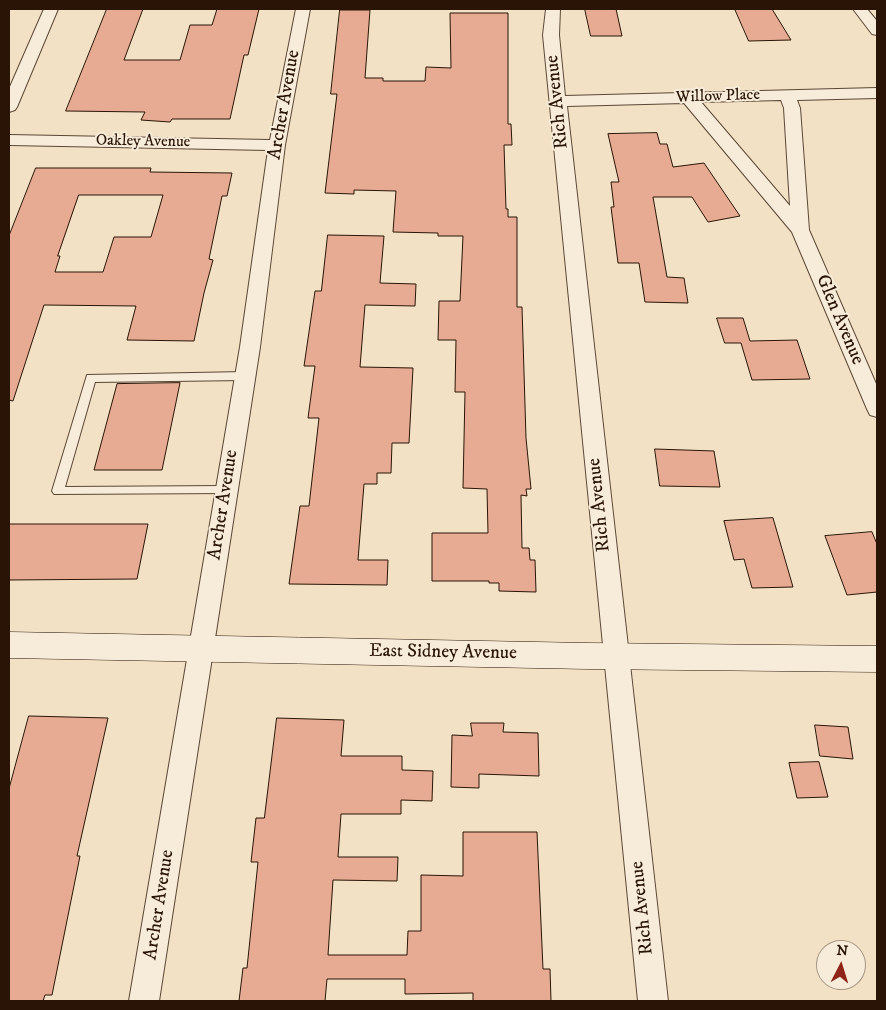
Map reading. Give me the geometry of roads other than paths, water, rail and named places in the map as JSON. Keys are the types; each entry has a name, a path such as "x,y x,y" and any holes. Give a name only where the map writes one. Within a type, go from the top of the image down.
{"street":[{"path":"9,107 51,9"},
{"name":"Archer Avenue","path":"144,1001 245,376 277,145 303,9"},
{"name":"Rich Avenue","path":"553,9 551,34 653,1001"},
{"path":"860,9 877,31"},
{"name":"Willow Place","path":"558,101 877,92"},
{"name":"Glen Avenue","path":"787,95 792,108 800,230"},
{"name":"Glen Avenue","path":"689,98 800,230 877,409"},
{"name":"Oakley Avenue","path":"9,140 277,145"},
{"name":"East Sidney Avenue","path":"9,645 877,659"}],"lane":[{"path":"227,490 58,491 91,378 245,376"}]}
